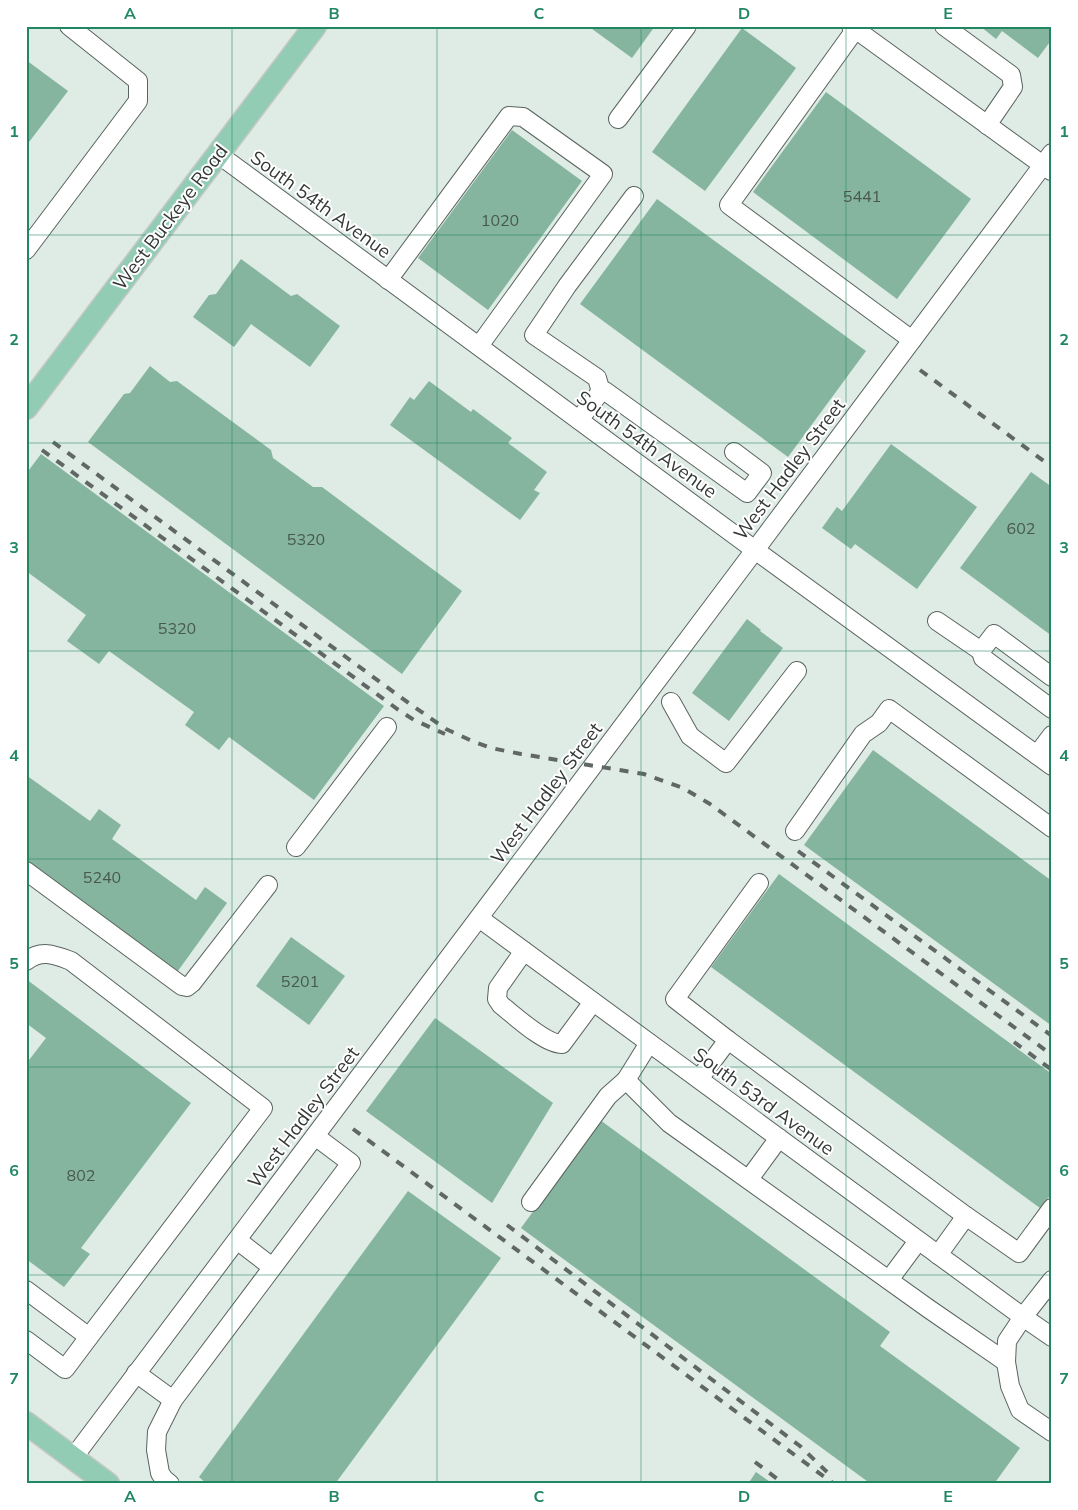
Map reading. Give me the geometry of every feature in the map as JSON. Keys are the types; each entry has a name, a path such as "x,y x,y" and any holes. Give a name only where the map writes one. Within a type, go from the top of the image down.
{"main road":[{"name":"West Buckeye Road","path":"26,408 315,26"},
{"path":"26,1424 108,1484"}],"street":[{"path":"26,250 138,101 138,81 69,26"},
{"path":"618,119 687,26"},
{"path":"944,26 1010,75 1013,87 987,125"},
{"path":"912,340 729,205 853,28 987,125 1049,163"},
{"path":"388,280 509,116 523,116 603,174 479,346"},
{"name":"South 54th Avenue","path":"218,154 755,550 1052,766"},
{"name":"West Hadley Street","path":"72,1458 912,340 1049,163"},
{"path":"601,392 597,378 534,335 578,271 634,196"},
{"path":"578,420 601,392 605,391 747,493 762,473 734,452"},
{"path":"937,621 981,652 983,658 1052,709"},
{"path":"981,652 994,634 1052,677"},
{"path":"671,702 690,736 726,763 797,671"},
{"path":"795,831 863,734 879,723 889,709 1052,828"},
{"path":"296,847 387,727"},
{"path":"1038,755 1052,735"},
{"path":"26,871 182,986 187,987 268,885"},
{"path":"759,884 675,999 966,1216 1019,1253 1052,1208"},
{"name":"South 53rd Avenue","path":"479,918 1023,1318 1052,1337"},
{"path":"524,951 498,988 498,999 501,1005 547,1040 556,1044 562,1044 593,1002"},
{"path":"26,961 31,957 50,953 71,961 263,1108 65,1369 26,1340"},
{"path":"699,1080 728,1040"},
{"path":"531,1202 608,1096 626,1080 649,1043"},
{"path":"626,1080 669,1122 1006,1362"},
{"path":"170,1484 160,1473 156,1450 157,1432 173,1400 351,1162 315,1136"},
{"path":"749,1179 779,1138"},
{"path":"938,1255 966,1216"},
{"path":"237,1240 272,1267"},
{"path":"889,1280 918,1240"},
{"path":"1052,1280 1007,1341 1006,1362 1010,1386 1020,1410 1052,1432"},
{"path":"26,1290 89,1337"},
{"path":"136,1373 173,1400"}],"building":[{"path":"588,26 655,26 632,58"},
{"path":"980,26 1052,26 1052,39 1038,58 1002,31 996,39"},
{"path":"742,28 796,68 705,191 652,152"},
{"path":"26,60 68,91 26,146"},
{"path":"826,92 971,199 897,299 753,192"},
{"path":"512,130 582,181 488,310 418,258"},
{"path":"657,199 866,351 788,457 580,304"},
{"path":"241,259 291,296 297,294 340,326 310,367 251,324 234,347 193,317 209,295 216,294"},
{"path":"150,366 170,382 177,381 271,450 273,458 313,487 322,487 462,591 402,674 88,442 124,394 130,393"},
{"path":"429,381 471,412 473,409 512,438 508,443 547,472 534,490 540,493 520,520 390,425 410,397 414,400"},
{"path":"891,444 977,507 917,589 855,544 851,549 822,528 837,507 842,511"},
{"path":"41,454 384,706 314,800 229,737 219,750 185,725 194,712 109,651 99,664 67,641 86,615 26,571 26,474"},
{"path":"1031,472 1052,487 1052,636 960,568"},
{"path":"747,619 783,648 729,721 692,693"},
{"path":"873,750 1052,881 1052,1026 804,845"},
{"path":"26,775 90,821 99,809 121,825 112,839 196,900 205,887 227,903 175,975 26,866"},
{"path":"779,874 1052,1074 1052,1193 1040,1208 711,967"},
{"path":"291,937 345,976 309,1025 256,986"},
{"path":"26,979 191,1103 81,1248 90,1254 64,1287 26,1259 26,1064 46,1038 26,1023"},
{"path":"435,1018 553,1103 492,1203 366,1111"},
{"path":"600,1120 890,1332 880,1346 1020,1448 994,1484 871,1484 521,1228"},
{"path":"408,1191 501,1258 335,1484 207,1484 199,1477"},
{"path":"756,1472 773,1484 748,1484"}],"railway":[{"path":"920,370 1052,467"},
{"path":"53,442 446,729 491,748 644,774 683,788 710,804 1052,1055"},
{"path":"42,450 400,711 414,720 445,734"},
{"path":"798,851 1052,1036"},
{"path":"1014,1042 1052,1070"},
{"path":"353,1129 834,1484"},
{"path":"507,1225 800,1446 827,1472"},
{"path":"755,1462 784,1484"}]}
